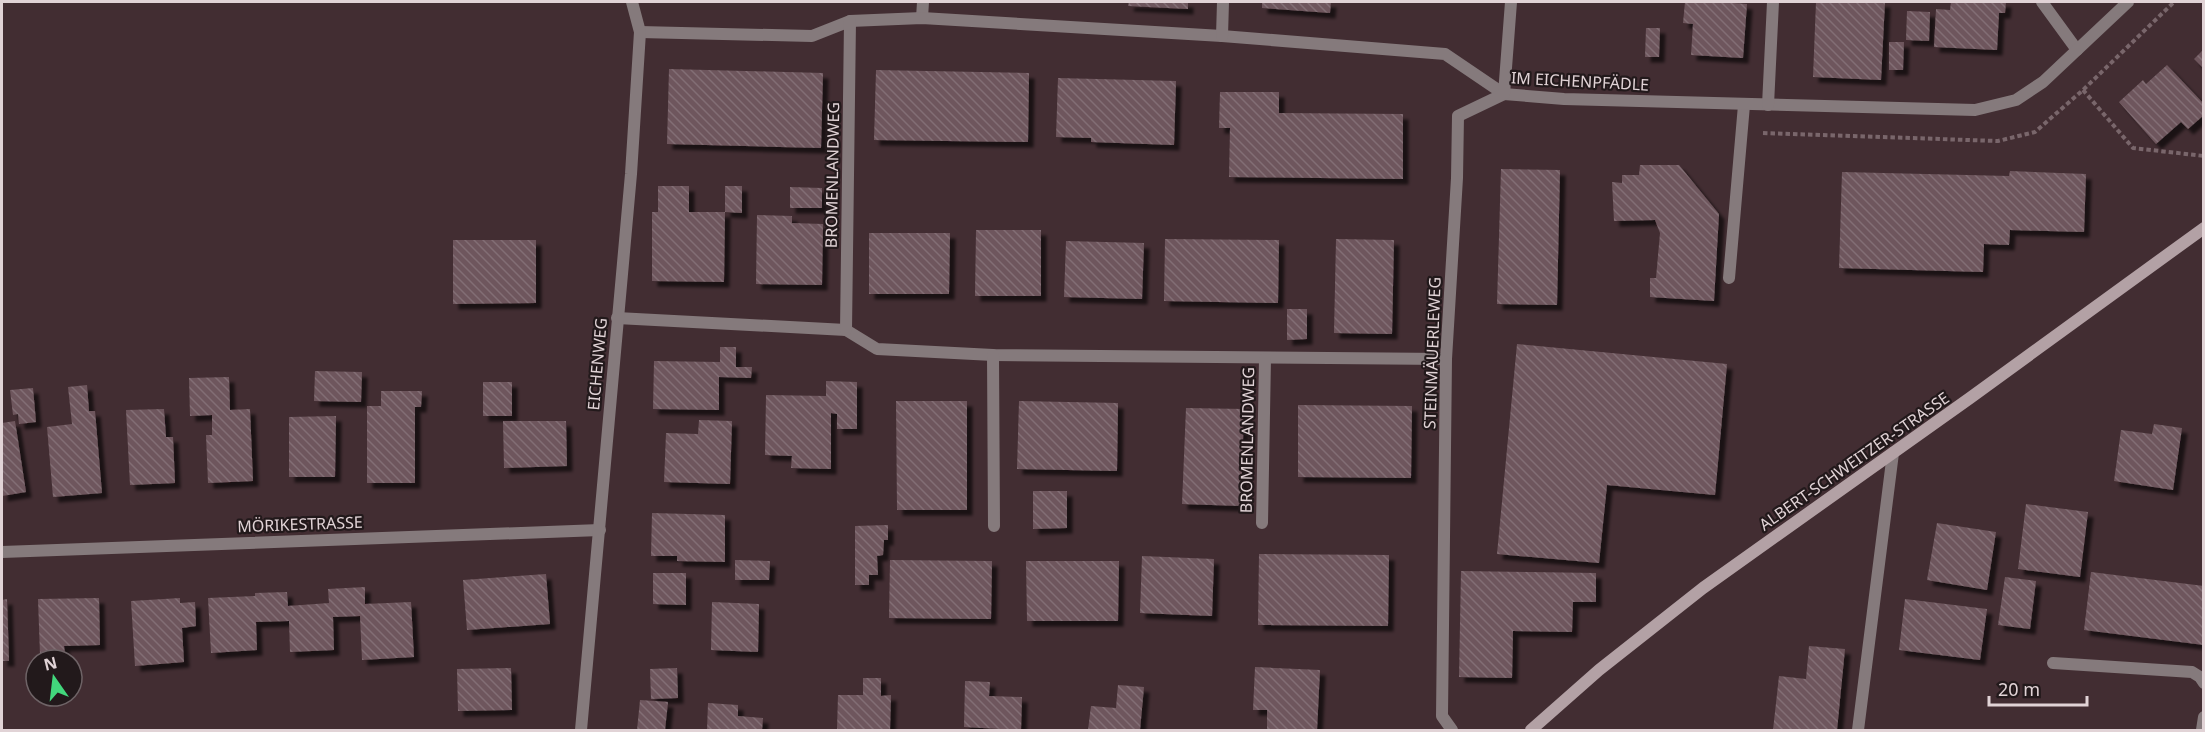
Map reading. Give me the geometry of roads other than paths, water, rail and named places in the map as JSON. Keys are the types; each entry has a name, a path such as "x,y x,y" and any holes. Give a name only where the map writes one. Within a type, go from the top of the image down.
{"street":[{"name":"EICHENWEG","path":"581,730 631,174 640,32 632,2"},
{"path":"922,18 924,2"},
{"path":"1222,36 1223,2"},
{"path":"1503,94 1511,2"},
{"path":"1768,105 1773,2"},
{"path":"2042,2 2078,50"},
{"name":"IM EICHENPFÄDLE","path":"640,32 812,36 850,21 922,18 1222,36 1445,54 1503,94 1564,99 1975,110 2016,100 2043,82 2128,2"},
{"name":"BROMENLANDWEG","path":"846,330 850,21"},
{"name":"STEINMÄUERLEWEG","path":"1452,730 1442,716 1446,359 1457,178 1458,116 1503,94"},
{"path":"1729,278 1743,105"},
{"name":"ALBERT-SCHWEITZER-STRASSE","path":"1532,730 1599,670 1704,588 2204,228"},
{"name":"BROMENLANDWEG","path":"617,318 846,330 877,350 993,355 1446,359"},
{"path":"993,355 994,526"},
{"name":"BROMENLANDWEG","path":"1262,523 1265,359"},
{"path":"1858,730 1893,453"},
{"name":"MÖRIKESTRASSE","path":"2,552 600,530"},
{"path":"2053,663 2192,672 2204,683"},
{"path":"2202,730 2204,717"}]}
